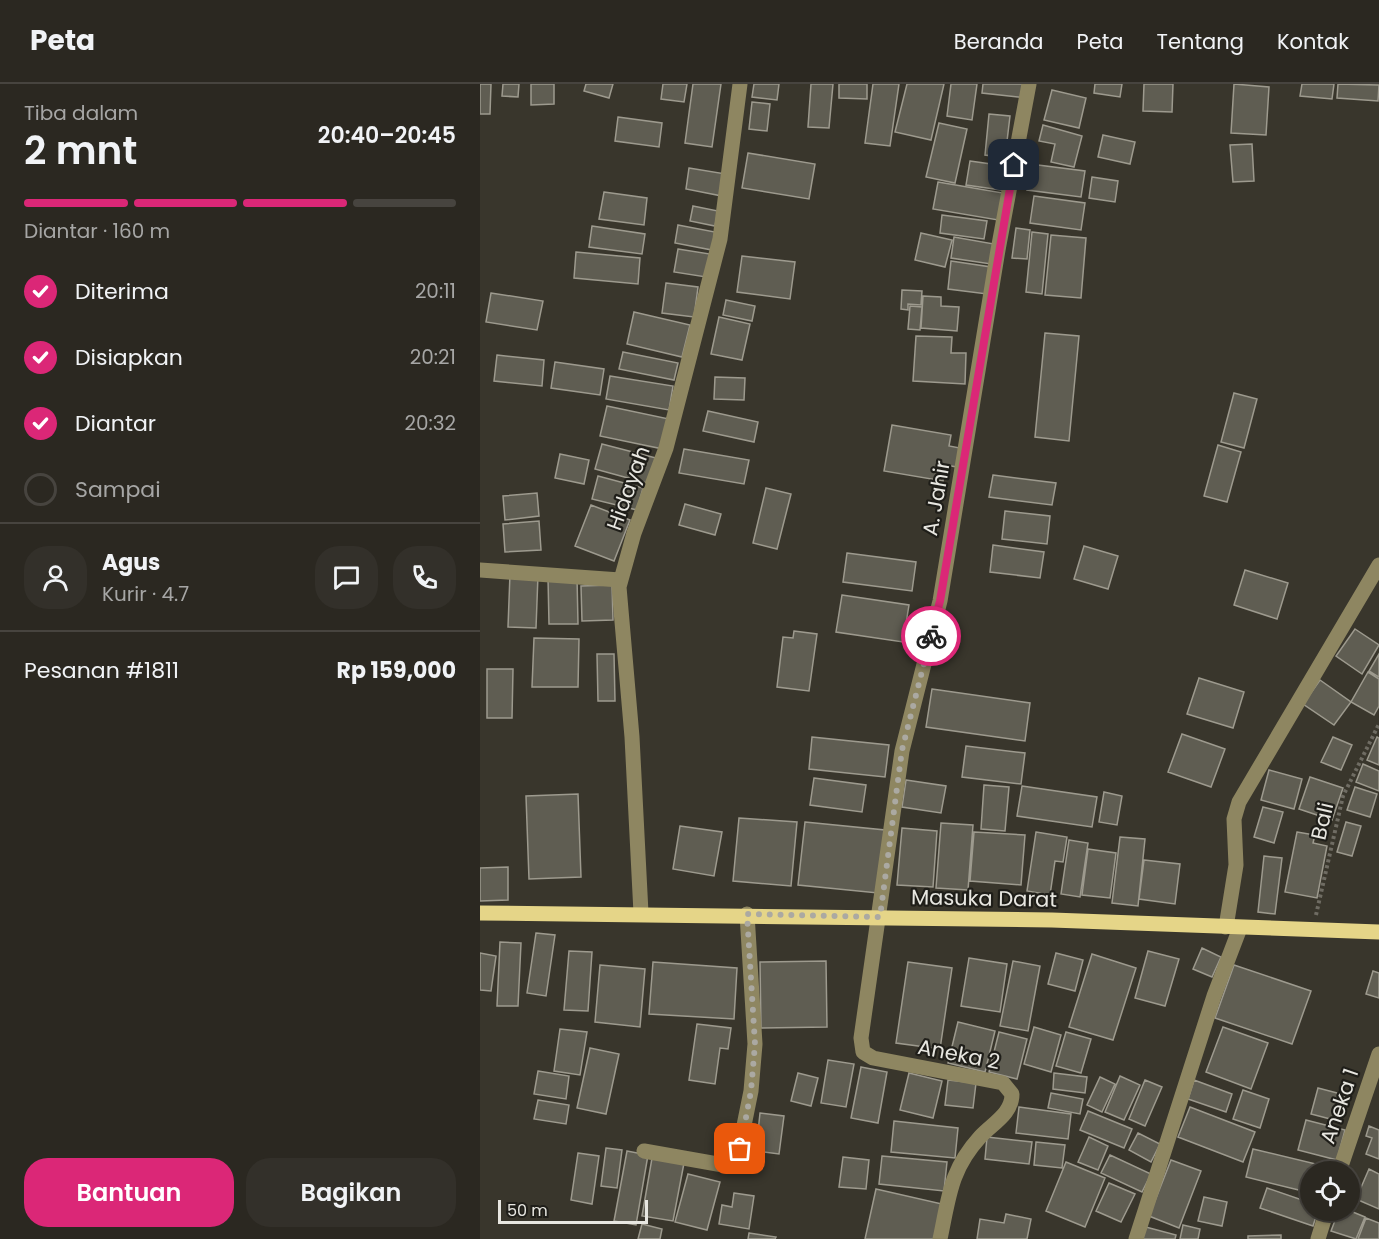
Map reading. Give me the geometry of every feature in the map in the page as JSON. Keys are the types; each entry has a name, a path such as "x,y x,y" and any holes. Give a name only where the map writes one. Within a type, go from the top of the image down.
{"main road":[{"name":"Masuka Darat","path":"480,913 747,914 1379,932"}],"street":[{"name":"Hidayah","path":"641,913 632,737 618,602 620,580 634,533 666,448 720,239 740,84"},
{"name":"A. Jahir","path":"880,917 902,750 940,601 998,250 1029,84"},
{"path":"1136,1239 1211,1006 1233,927 1236,865 1234,819 1239,802 1379,565"},
{"path":"480,570 620,580"},
{"path":"644,1151 723,1165 737,1160 751,1091 755,1044 747,914"},
{"name":"Aneka 2","path":"880,917 861,1038 863,1052 873,1059 1003,1083 1012,1094 1012,1104 1007,1112 979,1139 953,1176 940,1239"},
{"name":"Aneka 1","path":"1343,1161 1379,1054"},
{"path":"1318,1239 1324,1221"}],"path":[{"name":"Bali","path":"1313,930 1343,796 1379,724"}],"building":[{"path":"480,84 491,84 490,114 480,114"},
{"path":"503,84 519,84 518,97 502,96"},
{"path":"531,84 554,84 554,104 531,105"},
{"path":"586,84 613,84 609,98 584,91"},
{"path":"663,84 687,84 684,102 661,99"},
{"path":"693,84 721,84 712,147 685,143"},
{"path":"754,84 779,84 777,100 752,97"},
{"path":"811,84 833,84 829,128 808,127"},
{"path":"839,84 867,84 867,99 839,98"},
{"path":"873,84 899,84 890,146 865,143"},
{"path":"907,84 944,84 931,140 895,132"},
{"path":"951,84 977,84 972,120 947,116"},
{"path":"983,84 1027,84 1026,98 982,93"},
{"path":"1095,84 1122,84 1120,97 1094,93"},
{"path":"1144,84 1173,84 1172,112 1143,111"},
{"path":"1234,84 1269,87 1266,135 1231,133"},
{"path":"1302,84 1334,84 1332,99 1300,96"},
{"path":"1338,84 1379,85 1378,101 1337,98"},
{"path":"1052,90 1086,98 1079,128 1044,120"},
{"path":"752,102 770,104 767,131 749,129"},
{"path":"989,114 1010,116 1005,158 985,155"},
{"path":"618,117 662,123 659,147 615,141"},
{"path":"939,123 967,129 955,183 926,177"},
{"path":"1043,125 1082,136 1074,167 1051,162 1055,144 1039,141"},
{"path":"1103,135 1135,142 1130,164 1098,157"},
{"path":"1252,144 1254,181 1233,182 1230,145"},
{"path":"748,153 815,164 809,199 742,188"},
{"path":"970,161 1012,167 1008,191 966,185"},
{"path":"1030,164 1085,171 1081,197 1027,190"},
{"path":"689,168 726,174 722,196 686,189"},
{"path":"1092,177 1118,181 1115,202 1089,198"},
{"path":"938,182 1003,193 998,220 933,209"},
{"path":"604,192 647,198 644,225 599,219"},
{"path":"1034,196 1085,203 1081,230 1030,223"},
{"path":"693,206 718,211 715,226 690,221"},
{"path":"942,215 987,221 984,239 940,233"},
{"path":"678,225 715,232 712,250 675,243"},
{"path":"592,226 645,234 642,254 589,247"},
{"path":"1016,228 1030,230 1027,259 1012,258"},
{"path":"1032,232 1048,234 1042,294 1026,292"},
{"path":"921,233 952,240 945,267 915,260"},
{"path":"1051,235 1086,238 1081,298 1045,295"},
{"path":"954,237 994,244 991,264 951,258"},
{"path":"678,249 710,254 706,277 674,272"},
{"path":"576,252 640,258 638,284 574,278"},
{"path":"742,256 795,262 790,299 737,292"},
{"path":"951,261 991,267 987,294 948,289"},
{"path":"666,283 698,287 694,317 662,313"},
{"path":"902,290 922,291 921,305 908,304 908,310 901,309"},
{"path":"491,293 543,301 537,330 486,322"},
{"path":"923,296 941,297 941,306 959,307 957,331 921,328"},
{"path":"726,300 755,306 752,321 723,315"},
{"path":"910,306 922,307 920,330 908,329"},
{"path":"634,312 690,325 682,357 627,344"},
{"path":"719,317 750,324 742,360 711,354"},
{"path":"1045,333 1079,336 1069,441 1035,437"},
{"path":"916,336 952,337 951,353 966,353 965,384 913,381"},
{"path":"623,352 678,363 674,380 619,369"},
{"path":"497,355 544,360 542,386 494,381"},
{"path":"555,362 604,369 600,395 551,388"},
{"path":"610,376 673,386 669,410 606,399"},
{"path":"715,377 745,378 744,400 714,399"},
{"path":"1234,393 1257,399 1244,448 1221,442"},
{"path":"607,406 669,419 663,449 600,436"},
{"path":"708,411 758,422 754,442 703,431"},
{"path":"892,425 951,435 949,446 960,448 957,467 946,465 943,481 884,471"},
{"path":"602,444 656,458 650,484 595,469"},
{"path":"1218,445 1241,452 1227,502 1204,496"},
{"path":"684,449 749,460 744,484 679,473"},
{"path":"560,454 589,460 584,484 555,478"},
{"path":"993,475 1056,483 1052,505 989,497"},
{"path":"598,476 643,488 637,510 592,499"},
{"path":"766,488 791,494 777,549 753,543"},
{"path":"537,493 539,516 505,520 503,496"},
{"path":"685,504 721,514 715,535 679,525"},
{"path":"591,505 630,520 614,561 575,546"},
{"path":"1005,511 1050,516 1047,544 1002,539"},
{"path":"539,521 541,550 505,552 503,524"},
{"path":"993,545 1044,552 1040,578 990,572"},
{"path":"1084,546 1118,556 1108,589 1074,579"},
{"path":"847,553 916,562 912,591 843,582"},
{"path":"1245,570 1288,583 1277,619 1234,605"},
{"path":"510,574 538,575 536,628 508,627"},
{"path":"577,577 578,624 549,624 548,578"},
{"path":"612,585 613,620 582,621 581,586"},
{"path":"842,595 909,605 903,642 836,632"},
{"path":"1355,629 1379,645 1362,674 1336,656"},
{"path":"794,631 817,634 809,691 777,687 783,637 793,638"},
{"path":"534,638 579,639 578,687 532,687"},
{"path":"597,654 614,654 615,701 598,701"},
{"path":"1379,654 1379,677 1369,671"},
{"path":"487,669 513,669 512,718 487,718"},
{"path":"1368,672 1379,679 1379,706 1374,715 1351,702"},
{"path":"1199,678 1244,692 1233,728 1187,714"},
{"path":"1320,680 1351,702 1334,725 1303,704"},
{"path":"932,689 1030,703 1025,741 926,727"},
{"path":"1182,734 1225,749 1211,787 1168,772"},
{"path":"812,737 889,745 885,777 809,769"},
{"path":"1333,737 1352,745 1341,770 1321,762"},
{"path":"1377,737 1379,738 1379,765 1367,760"},
{"path":"966,746 1025,753 1021,784 962,777"},
{"path":"1363,764 1379,771 1379,791 1356,782"},
{"path":"1269,770 1302,779 1294,809 1261,800"},
{"path":"1310,777 1343,788 1332,820 1299,809"},
{"path":"814,778 866,785 862,812 810,805"},
{"path":"906,780 946,786 941,813 902,807"},
{"path":"984,785 1009,787 1005,831 981,829"},
{"path":"1022,786 1097,797 1092,827 1017,816"},
{"path":"1355,787 1377,794 1370,817 1347,810"},
{"path":"1104,792 1122,796 1117,825 1099,822"},
{"path":"578,794 581,877 529,879 526,796"},
{"path":"1263,807 1283,812 1274,843 1254,837"},
{"path":"739,818 797,822 791,886 733,881"},
{"path":"805,822 885,830 878,893 798,885"},
{"path":"1346,822 1361,826 1352,856 1337,852"},
{"path":"941,823 973,825 968,890 936,888"},
{"path":"680,826 722,832 714,876 673,869"},
{"path":"902,828 937,831 933,887 897,885"},
{"path":"974,832 1025,835 1021,885 970,881"},
{"path":"1036,832 1067,837 1063,862 1055,861 1050,895 1027,891"},
{"path":"1297,832 1315,835 1313,843 1327,846 1317,898 1285,892"},
{"path":"1120,837 1145,839 1138,906 1112,903"},
{"path":"1069,840 1088,843 1080,897 1061,894"},
{"path":"1088,849 1116,853 1110,898 1082,895"},
{"path":"1264,856 1282,858 1275,914 1258,912"},
{"path":"1144,860 1180,864 1175,904 1139,899"},
{"path":"508,867 508,900 480,901 480,868"},
{"path":"536,933 555,935 546,996 527,993"},
{"path":"500,942 521,943 518,1006 497,1006"},
{"path":"1202,948 1221,957 1212,977 1193,969"},
{"path":"569,951 592,952 588,1011 564,1010"},
{"path":"1148,951 1179,959 1165,1006 1135,998"},
{"path":"480,953 496,956 491,991 480,990"},
{"path":"1056,953 1083,960 1075,991 1048,984"},
{"path":"1092,954 1136,968 1113,1040 1069,1027"},
{"path":"969,958 1007,964 1000,1012 961,1006"},
{"path":"826,961 827,1027 761,1028 760,962"},
{"path":"1013,961 1040,966 1028,1031 1000,1026"},
{"path":"653,962 737,968 734,1019 649,1014"},
{"path":"908,962 952,968 940,1049 896,1043"},
{"path":"600,965 645,969 640,1027 595,1022"},
{"path":"1234,965 1311,991 1292,1044 1215,1018"},
{"path":"1373,971 1379,973 1379,998 1366,994"},
{"path":"958,1022 995,1031 985,1072 948,1063"},
{"path":"697,1024 731,1028 728,1049 720,1048 715,1084 689,1080"},
{"path":"1034,1027 1061,1035 1051,1072 1024,1064"},
{"path":"1223,1027 1268,1043 1251,1089 1206,1072"},
{"path":"560,1029 587,1032 580,1075 554,1071"},
{"path":"999,1032 1027,1039 1017,1079 989,1072"},
{"path":"1066,1032 1091,1039 1081,1073 1056,1066"},
{"path":"590,1048 619,1054 606,1114 577,1108"},
{"path":"828,1060 854,1064 846,1107 821,1103"},
{"path":"861,1067 887,1072 878,1123 851,1118"},
{"path":"538,1071 569,1076 566,1099 534,1094"},
{"path":"798,1073 818,1078 811,1106 791,1101"},
{"path":"909,1073 942,1081 933,1118 900,1110"},
{"path":"1054,1073 1087,1077 1085,1093 1053,1089"},
{"path":"1120,1076 1140,1085 1124,1120 1105,1112"},
{"path":"1100,1077 1115,1084 1102,1112 1087,1105"},
{"path":"948,1080 976,1083 973,1108 945,1105"},
{"path":"1145,1080 1162,1087 1145,1126 1129,1119"},
{"path":"1194,1080 1232,1094 1226,1112 1188,1099"},
{"path":"1318,1088 1345,1095 1338,1121 1311,1114"},
{"path":"1243,1090 1269,1099 1260,1128 1233,1119"},
{"path":"1051,1093 1083,1099 1080,1114 1048,1108"},
{"path":"538,1100 569,1105 566,1124 534,1119"},
{"path":"1019,1107 1071,1114 1068,1139 1016,1133"},
{"path":"1190,1107 1255,1132 1243,1162 1178,1137"},
{"path":"1088,1111 1132,1129 1124,1148 1080,1130"},
{"path":"760,1113 784,1116 779,1154 756,1151"},
{"path":"1306,1120 1345,1130 1337,1160 1298,1150"},
{"path":"894,1121 958,1128 955,1158 891,1152"},
{"path":"1369,1126 1379,1130 1379,1159 1366,1154 1372,1138 1366,1136"},
{"path":"1138,1133 1160,1144 1151,1162 1129,1150"},
{"path":"987,1137 1032,1142 1029,1164 985,1159"},
{"path":"1089,1137 1108,1146 1098,1170 1078,1162"},
{"path":"1036,1142 1065,1145 1062,1168 1034,1165"},
{"path":"606,1148 622,1150 617,1188 601,1186"},
{"path":"1253,1149 1303,1161 1300,1161 1300,1190 1246,1177"},
{"path":"627,1151 648,1155 636,1225 614,1221"},
{"path":"578,1153 599,1156 592,1204 571,1200"},
{"path":"1110,1155 1151,1174 1142,1192 1101,1173"},
{"path":"882,1156 947,1162 944,1191 879,1184"},
{"path":"843,1157 869,1160 866,1189 839,1187"},
{"path":"652,1158 684,1163 673,1221 642,1216"},
{"path":"1171,1160 1201,1171 1179,1228 1149,1216"},
{"path":"1066,1162 1105,1178 1085,1227 1046,1211"},
{"path":"1369,1169 1379,1174 1379,1209 1360,1201 1360,1190"},
{"path":"688,1174 720,1182 707,1230 675,1222"},
{"path":"1109,1183 1135,1194 1121,1222 1096,1211"},
{"path":"1267,1188 1300,1199 1300,1221 1315,1221 1313,1226 1260,1208"},
{"path":"876,1189 942,1204 934,1239 865,1239"},
{"path":"734,1193 754,1196 749,1229 719,1224 722,1205 732,1207"},
{"path":"1204,1197 1227,1202 1222,1226 1198,1221"},
{"path":"1006,1214 1031,1219 1027,1239 977,1239 980,1219 1004,1223"},
{"path":"1360,1215 1365,1217 1356,1239 1331,1231 1335,1221 1360,1221"},
{"path":"1366,1218 1379,1223 1379,1239 1358,1239"},
{"path":"642,1224 662,1229 660,1239 638,1239"},
{"path":"1183,1225 1200,1229 1198,1239 1180,1239"},
{"path":"1142,1226 1176,1235 1175,1239 1138,1239"},
{"path":"749,1233 776,1237 775,1239 748,1239"},
{"path":"1281,1235 1281,1239 1248,1239 1248,1236"}],"way so far":[{"path":"740,1149 751,1091 755,1044 747,914 880,917 902,750 931,636"}],"route":[{"path":"931,636 940,601 1014,165"}]}
